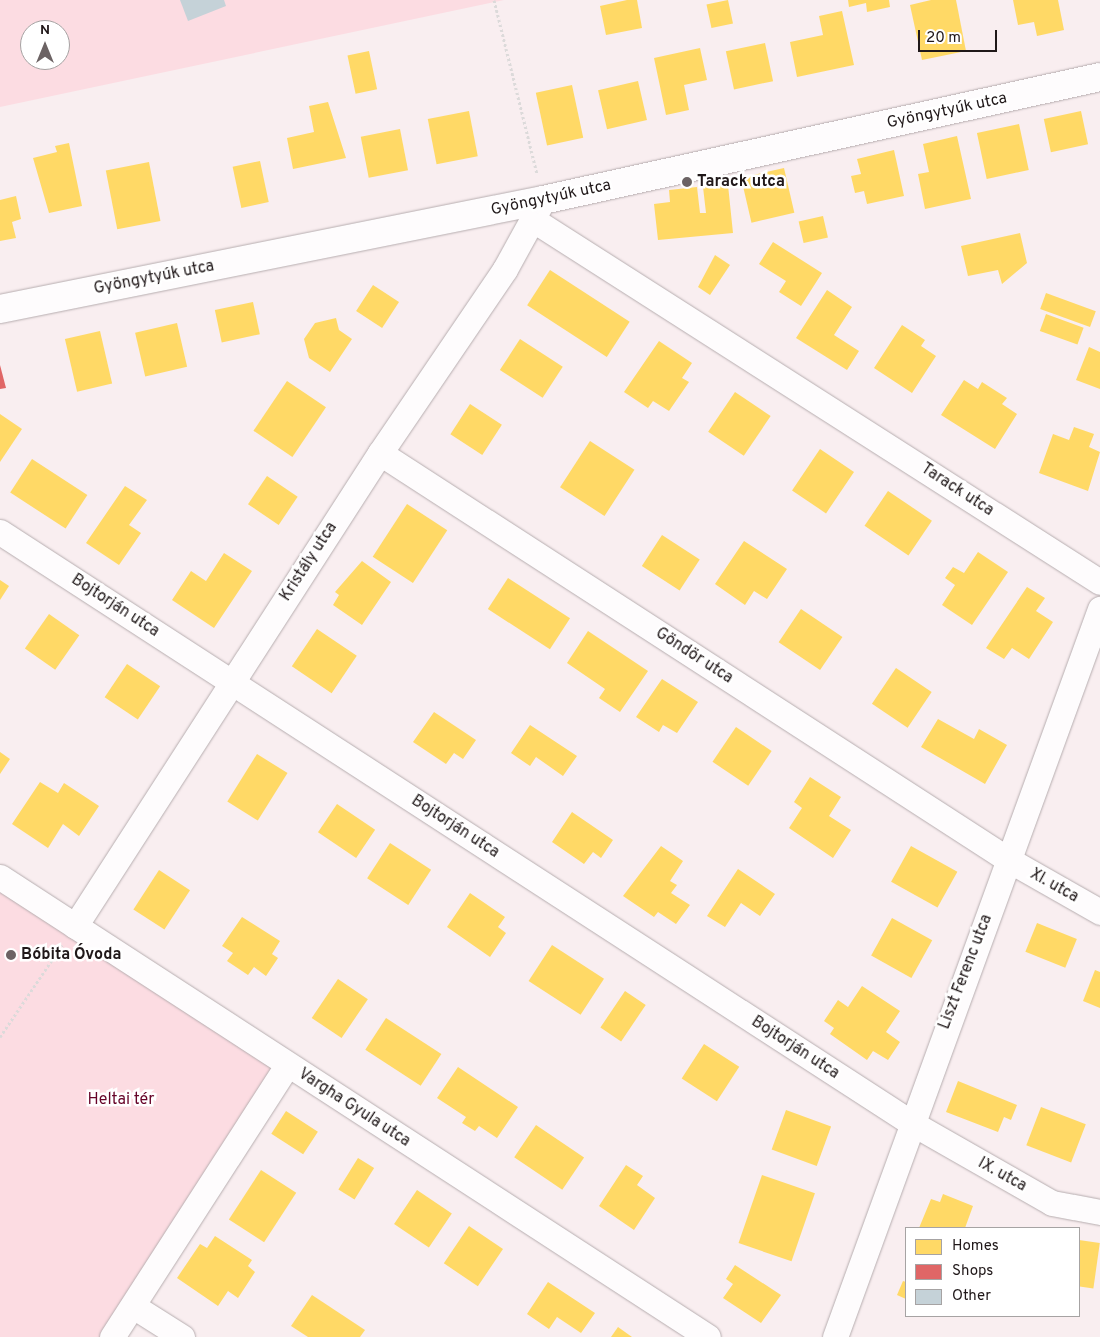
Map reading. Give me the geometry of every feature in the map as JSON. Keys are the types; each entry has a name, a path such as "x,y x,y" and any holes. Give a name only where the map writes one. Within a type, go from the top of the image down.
{"street":[{"name":"Gyöngytyúk utca","path":"0,308 539,211 1100,76"},
{"name":"Kristály utca","path":"75,926 232,681 539,211"},
{"name":"Tarack utca","path":"539,211 1100,582"},
{"name":"Göndör utca","path":"380,453 1009,860"},
{"name":"Bojtorján utca","path":"0,532 910,1122"},
{"name":"Liszt Ferenc utca","path":"835,1337 910,1122 1009,860 1100,609"},
{"name":"XI. utca","path":"1009,860 1100,912"},
{"name":"Vargha Gyula utca","path":"0,877 708,1337"},
{"path":"112,1337 287,1065"},
{"name":"IX. utca","path":"910,1122 1052,1203 1100,1212"},
{"path":"133,1306 182,1337"}],"path":[{"path":"494,0 539,211"},
{"path":"0,1037 75,926"}],"green space":[{"path":"0,0 504,0 0,107"},
{"name":"Heltai tér","path":"0,877 287,1065 112,1337 0,1337"}],"building: Homes":[{"path":"627,0 637,0 642,28 606,35 600,6"},
{"path":"728,0 733,23 711,28 706,5"},
{"path":"848,0 889,0 890,7 867,12 866,3 849,7"},
{"path":"931,0 956,0 966,51 922,60 910,5"},
{"path":"1013,0 1058,0 1064,30 1037,36 1034,22 1018,25"},
{"path":"842,11 854,65 797,77 790,42 823,35 819,16"},
{"path":"765,43 773,81 734,89 726,51"},
{"path":"700,48 707,80 684,85 689,110 666,115 654,58"},
{"path":"369,51 377,89 356,94 347,56"},
{"path":"638,81 647,120 607,129 598,90"},
{"path":"572,85 583,138 547,146 536,93"},
{"path":"328,102 346,158 293,169 287,138 314,132 309,106"},
{"path":"469,111 478,156 437,164 428,119"},
{"path":"1081,111 1088,144 1051,152 1044,119"},
{"path":"1019,124 1029,170 987,179 977,133"},
{"path":"400,129 408,170 369,178 361,137"},
{"path":"957,136 971,199 925,209 918,174 929,172 923,144"},
{"path":"69,143 82,206 49,213 33,158 57,152 55,146"},
{"path":"894,150 904,196 867,204 864,191 855,193 851,176 861,174 857,159"},
{"path":"260,161 269,202 241,208 233,167"},
{"path":"149,162 160,221 117,229 106,170"},
{"path":"784,168 794,213 751,223 741,178"},
{"path":"728,185 733,233 658,240 654,204 670,202 669,190 697,187 700,213 706,213 703,187"},
{"path":"16,196 21,219 12,222 16,238 0,241 0,200"},
{"path":"823,216 828,237 804,243 799,222"},
{"path":"1020,233 1027,263 1002,284 998,270 968,276 961,246"},
{"path":"773,242 822,273 801,306 779,292 786,281 759,264"},
{"path":"715,255 730,265 710,295 698,287"},
{"path":"550,270 630,322 607,357 527,305"},
{"path":"373,285 399,302 382,328 356,311"},
{"path":"827,290 852,307 834,335 859,351 847,370 796,338"},
{"path":"1046,293 1096,311 1090,327 1040,309"},
{"path":"253,302 260,334 222,342 215,310"},
{"path":"1046,314 1084,328 1077,345 1040,331"},
{"path":"336,318 339,330 352,339 330,372 309,358 304,339 315,323"},
{"path":"177,323 187,367 145,377 135,333"},
{"path":"902,325 925,340 921,346 936,356 912,393 874,368"},
{"path":"100,331 112,384 77,392 65,339"},
{"path":"520,339 563,367 543,398 500,370"},
{"path":"659,341 692,363 682,378 689,382 669,411 653,401 648,408 624,392"},
{"path":"1089,347 1100,352 1100,389 1076,380"},
{"path":"964,380 978,389 982,382 1007,398 1002,404 1017,414 995,449 941,415"},
{"path":"287,381 326,407 292,457 253,431"},
{"path":"735,392 771,416 744,456 708,432"},
{"path":"470,404 502,425 482,455 450,434"},
{"path":"0,414 22,429 0,462"},
{"path":"1074,427 1094,434 1089,447 1100,452 1088,491 1039,473 1053,434 1069,440"},
{"path":"590,441 634,470 604,516 560,487"},
{"path":"820,449 854,472 826,513 792,490"},
{"path":"32,459 87,495 66,528 10,493"},
{"path":"267,476 298,497 279,525 248,504"},
{"path":"125,486 147,500 129,525 141,533 119,565 86,543"},
{"path":"888,491 932,521 908,555 865,526"},
{"path":"407,504 447,530 413,583 373,557"},
{"path":"662,535 700,560 680,591 642,566"},
{"path":"744,541 787,569 767,599 754,591 745,605 715,584"},
{"path":"978,552 1008,572 972,625 942,605 955,585 945,578 953,567 964,573"},
{"path":"224,553 252,571 214,628 172,600 191,571 206,581"},
{"path":"362,561 391,582 362,625 333,605 339,595 335,592"},
{"path":"508,578 570,618 550,649 488,609"},
{"path":"0,580 9,586 0,600"},
{"path":"1027,587 1045,598 1036,611 1053,622 1029,659 1012,648 1004,659 986,648"},
{"path":"801,609 842,637 820,670 779,642"},
{"path":"49,614 79,635 55,670 25,648"},
{"path":"317,629 357,656 332,693 292,666"},
{"path":"588,631 648,671 620,712 599,698 605,689 567,663"},
{"path":"127,664 160,686 138,720 105,697"},
{"path":"896,668 932,692 908,728 872,704"},
{"path":"662,679 698,702 677,733 663,725 659,732 636,717"},
{"path":"434,712 476,740 463,759 454,753 446,764 413,742"},
{"path":"938,719 974,739 979,729 1007,745 985,784 921,747"},
{"path":"530,725 577,756 563,776 536,757 530,766 511,753"},
{"path":"736,727 772,751 748,786 713,762"},
{"path":"0,752 10,759 0,774"},
{"path":"257,754 288,773 258,821 227,801"},
{"path":"810,777 841,797 829,816 851,830 833,858 789,828 802,808 794,802"},
{"path":"40,782 58,793 64,783 99,806 79,836 63,824 48,848 12,824"},
{"path":"337,804 375,830 356,858 318,832"},
{"path":"572,812 613,840 601,858 593,852 584,864 552,842"},
{"path":"390,843 431,870 408,905 367,878"},
{"path":"661,846 683,861 670,881 677,885 671,893 690,905 676,924 658,912 654,917 623,896"},
{"path":"911,846 957,872 937,908 891,882"},
{"path":"738,869 775,894 760,916 741,903 725,927 707,916"},
{"path":"159,870 190,890 164,930 133,909"},
{"path":"470,893 505,917 498,927 506,933 490,957 447,927"},
{"path":"242,917 280,941 272,954 278,958 266,976 254,967 248,975 227,961 233,953 222,946"},
{"path":"892,918 932,940 911,978 871,956"},
{"path":"1037,923 1077,939 1065,968 1025,952"},
{"path":"552,945 604,979 581,1015 529,981"},
{"path":"1095,970 1100,972 1100,1008 1083,1001"},
{"path":"338,979 368,999 342,1038 312,1018"},
{"path":"862,986 900,1011 886,1032 900,1042 888,1060 873,1051 867,1060 830,1034 834,1028 824,1021 838,1000 848,1007"},
{"path":"625,991 646,1005 621,1041 600,1027"},
{"path":"386,1018 441,1054 421,1086 365,1050"},
{"path":"704,1044 739,1067 717,1101 682,1078"},
{"path":"458,1067 518,1107 497,1138 479,1126 475,1131 462,1123 466,1117 437,1098"},
{"path":"958,1081 1017,1105 1011,1120 1004,1117 998,1132 946,1112"},
{"path":"1041,1107 1086,1124 1071,1162 1026,1145"},
{"path":"786,1110 831,1126 817,1166 772,1149"},
{"path":"286,1111 318,1132 303,1154 271,1134"},
{"path":"536,1125 584,1157 562,1190 514,1157"},
{"path":"358,1158 374,1168 355,1199 338,1189"},
{"path":"626,1165 643,1176 637,1185 655,1198 634,1230 599,1206"},
{"path":"261,1170 296,1193 264,1242 229,1219"},
{"path":"762,1175 815,1193 792,1261 739,1243"},
{"path":"417,1190 452,1213 429,1247 394,1224"},
{"path":"943,1194 973,1206 965,1227 919,1227 931,1199 940,1202"},
{"path":"469,1226 503,1249 478,1286 444,1263"},
{"path":"215,1236 252,1260 248,1266 255,1272 238,1298 228,1291 218,1306 177,1278 200,1244 207,1248"},
{"path":"1080,1240 1100,1243 1093,1288 1080,1287"},
{"path":"735,1265 781,1295 761,1323 723,1298 733,1284 726,1279"},
{"path":"903,1281 905,1282 905,1299 897,1295"},
{"path":"548,1282 595,1313 581,1333 557,1317 549,1329 527,1314"},
{"path":"312,1295 365,1330 360,1337 308,1337 291,1326"},
{"path":"618,1327 632,1337 611,1337"}],"building: Shops":[{"path":"0,365 6,388 0,389"}],"building: Other":[{"path":"180,0 224,0 226,6 188,21"}],"place":[{"name":"Tarack utca","path":"687,182"},
{"name":"Bóbita Óvoda","path":"11,955"}]}
